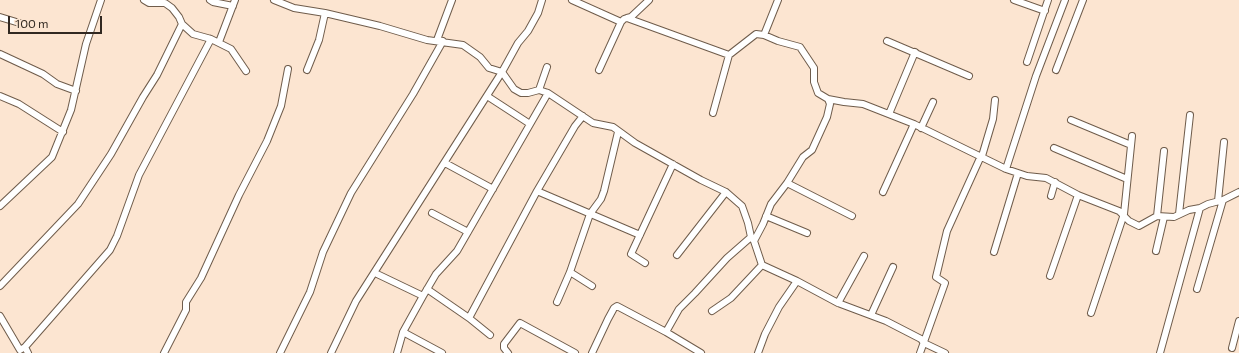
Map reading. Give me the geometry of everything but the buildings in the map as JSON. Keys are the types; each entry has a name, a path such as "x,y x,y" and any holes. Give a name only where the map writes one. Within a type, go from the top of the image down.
{"street":[{"path":"0,206 52,157 63,132 76,90 86,44 101,0"},
{"path":"144,0 149,3 165,3 172,8 182,24 193,34 220,42 231,49 246,71"},
{"path":"210,0 213,2 234,3 220,42"},
{"path":"274,0 294,8 325,13 380,26 427,40 443,41"},
{"path":"452,0 437,40 463,45 480,57 488,68 502,72 514,89 521,93 539,90 548,93 583,116 592,124 613,128 635,143 726,192 742,206 762,265 797,281 838,303 886,321 921,339 924,343 945,353"},
{"path":"331,353 356,301 445,163 502,72 518,43 528,31 538,12 542,0"},
{"path":"572,0 621,22"},
{"path":"599,70 621,22 624,19 631,17 649,0"},
{"path":"764,35 778,0"},
{"path":"1014,0 1045,11"},
{"path":"1027,62 1048,0"},
{"path":"1006,169 1036,76 1065,0"},
{"path":"1056,70 1084,0"},
{"path":"307,70 319,40 325,13"},
{"path":"0,17 23,24"},
{"path":"627,18 729,55"},
{"path":"0,286 78,204 111,154 157,75 182,24"},
{"path":"713,113 729,55 756,34 764,35 778,41 800,47 814,68 814,82 818,93 828,99 863,104 914,124 1006,169 1018,173 1046,178 1055,182 1078,195 1124,214 1129,221 1139,226 1157,216 1174,217 1239,192"},
{"path":"13,353 22,348 110,250 117,236 139,176 211,39"},
{"path":"280,353 310,292 323,252 351,193 413,94 443,41"},
{"path":"887,41 969,76"},
{"path":"889,114 915,52"},
{"path":"0,54 43,74 57,84 76,90"},
{"path":"539,90 547,67"},
{"path":"164,353 186,310 186,302 201,278 239,195 267,140 281,106 288,69"},
{"path":"397,353 403,332 427,289 436,274 457,251 548,93"},
{"path":"0,96 19,104 63,132"},
{"path":"487,96 530,124"},
{"path":"666,332 679,309 727,258 753,239 771,204 803,158 812,150 827,117 830,104 828,99"},
{"path":"920,353 945,283 936,277 948,231 981,156 994,115 995,100"},
{"path":"921,128 933,102"},
{"path":"1179,214 1190,115"},
{"path":"469,318 537,191 575,126 583,116"},
{"path":"1071,120 1131,146"},
{"path":"883,192 914,124"},
{"path":"557,302 570,272 590,214 601,200 618,132"},
{"path":"1091,313 1124,214 1132,136"},
{"path":"1197,289 1220,200 1224,142"},
{"path":"1054,148 1127,179"},
{"path":"1157,216 1164,151"},
{"path":"445,163 493,189"},
{"path":"646,263 631,254 673,164"},
{"path":"994,252 1018,173"},
{"path":"1051,196 1055,182"},
{"path":"786,183 852,216"},
{"path":"537,191 640,235"},
{"path":"677,255 726,192"},
{"path":"1050,276 1078,195"},
{"path":"1160,353 1200,208"},
{"path":"432,212 468,232"},
{"path":"766,216 807,233"},
{"path":"1156,251 1164,217"},
{"path":"838,303 864,256"},
{"path":"712,311 731,298 762,265"},
{"path":"871,315 893,267"},
{"path":"375,272 423,296"},
{"path":"570,272 592,286"},
{"path":"758,353 765,334 779,306 797,281"},
{"path":"427,289 469,318 490,335"},
{"path":"595,352 608,319 616,306 666,332 701,353"},
{"path":"0,316 22,348 28,353"},
{"path":"1232,348 1239,321"},
{"path":"508,353 504,348 504,344 520,323 575,353"},
{"path":"403,332 442,353"}]}
